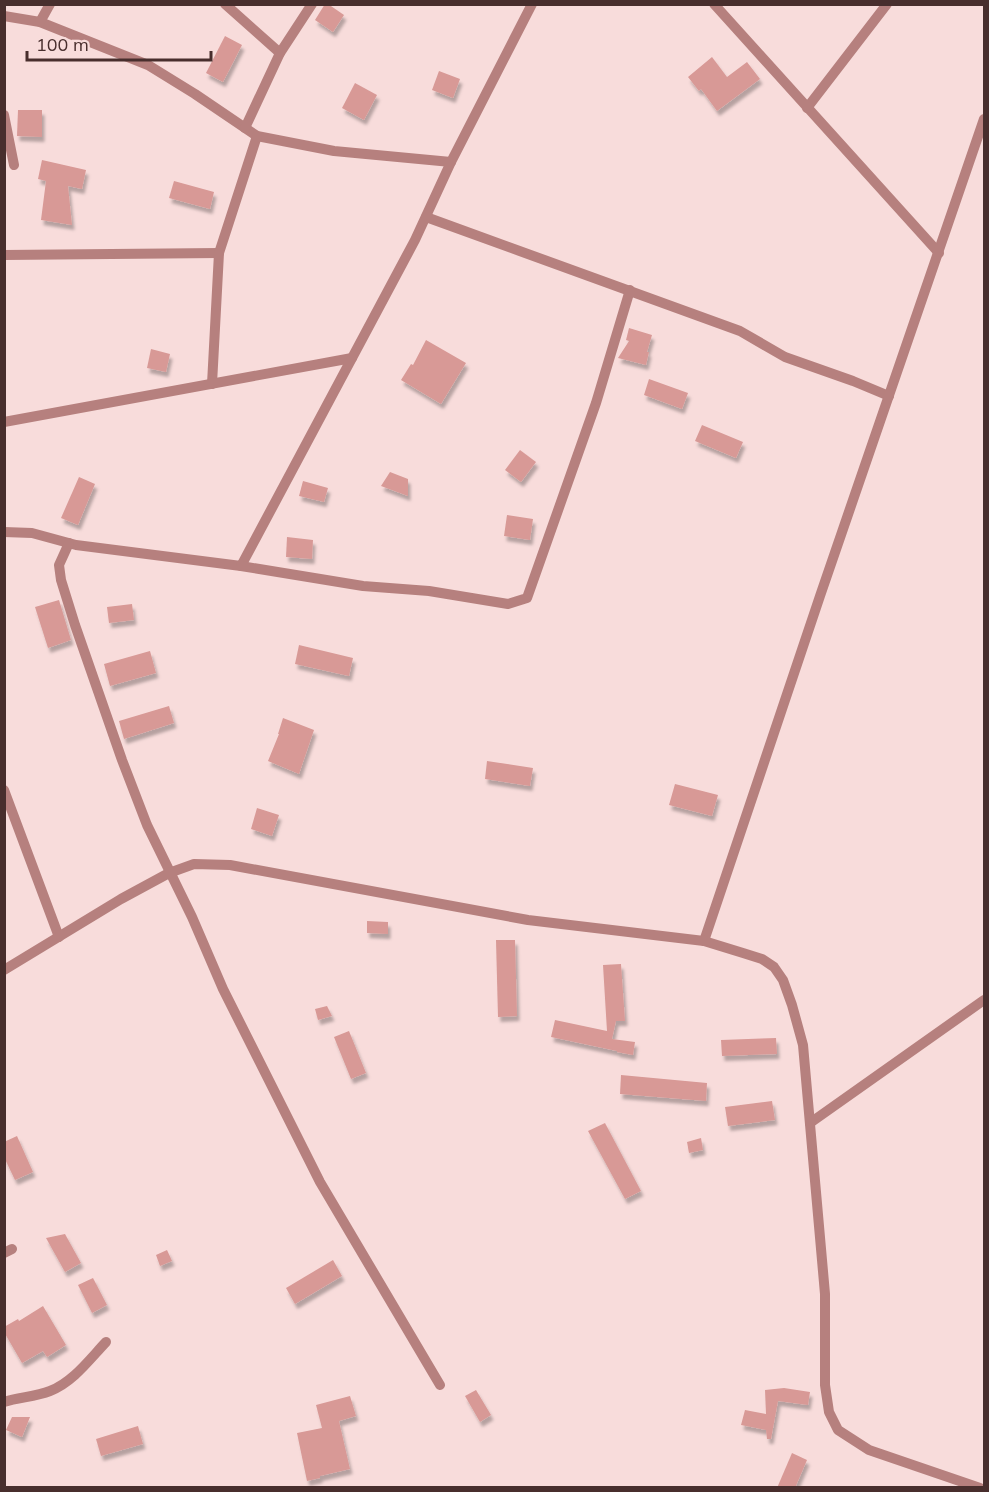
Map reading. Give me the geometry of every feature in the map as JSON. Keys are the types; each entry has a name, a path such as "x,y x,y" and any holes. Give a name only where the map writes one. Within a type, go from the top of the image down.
{"street":[{"path":"40,22 50,4"},
{"path":"225,4 280,53"},
{"path":"245,128 280,53 312,4"},
{"path":"241,566 415,240 451,162 532,4"},
{"path":"714,4 939,253"},
{"path":"722,14 729,4"},
{"path":"807,108 887,4"},
{"path":"4,16 40,22 148,65 256,136 334,151 451,162"},
{"path":"4,115 14,165"},
{"path":"704,940 984,119"},
{"path":"212,384 219,253 256,136"},
{"path":"426,217 740,331 785,357 889,396"},
{"path":"4,255 219,253"},
{"path":"4,532 32,533 69,543 241,566 363,586 429,591 508,604 527,598 596,403 630,290"},
{"path":"4,422 351,358"},
{"path":"69,543 59,565 61,580 126,771 147,825 192,917 223,989 320,1182 440,1384"},
{"path":"4,790 59,937"},
{"path":"4,970 121,899 170,873 194,864 230,865 528,920 704,940 762,959 774,967 783,980 803,1045 825,1294 825,1385 829,1412 838,1430 869,1450 980,1488"},
{"path":"810,1123 984,1000"},
{"path":"4,1402 52,1390 77,1374 106,1342"}],"building":[{"path":"325,4 344,15 333,32 315,20"},
{"path":"225,36 242,45 223,82 206,73"},
{"path":"712,57 727,77 747,62 760,79 717,111 701,89 699,91 688,77"},
{"path":"439,71 460,79 453,98 432,90"},
{"path":"355,83 377,95 364,120 342,108"},
{"path":"18,110 42,110 42,137 17,136"},
{"path":"42,160 86,170 82,189 68,186 72,225 41,220 46,181 38,179"},
{"path":"174,181 214,192 210,209 169,198"},
{"path":"629,328 652,335 646,365 618,358 629,341 626,340"},
{"path":"426,340 466,363 441,404 401,380 411,364 413,365"},
{"path":"151,349 170,354 166,372 147,368"},
{"path":"649,379 688,393 682,409 644,395"},
{"path":"702,425 743,442 736,458 695,441"},
{"path":"520,450 536,462 521,482 505,470"},
{"path":"390,472 408,479 408,496 381,486"},
{"path":"79,477 95,484 78,525 61,518"},
{"path":"303,481 328,488 324,502 299,496"},
{"path":"507,515 533,519 530,540 504,536"},
{"path":"287,537 313,540 312,559 286,557"},
{"path":"59,600 71,640 48,648 35,607"},
{"path":"132,604 134,620 109,623 107,607"},
{"path":"299,645 353,658 349,676 295,664"},
{"path":"150,651 156,673 110,686 104,664"},
{"path":"169,706 174,723 124,739 119,721"},
{"path":"283,718 314,730 299,774 268,761"},
{"path":"487,761 533,768 530,786 485,779"},
{"path":"675,784 718,795 712,816 669,805"},
{"path":"257,808 279,815 272,836 251,829"},
{"path":"367,921 388,922 388,934 367,933"},
{"path":"496,940 515,940 517,1016 498,1017"},
{"path":"621,964 625,1021 616,1021 612,1039 635,1042 633,1055 551,1037 555,1020 607,1031 603,965"},
{"path":"327,1006 332,1016 318,1020 315,1009"},
{"path":"349,1031 366,1073 351,1079 334,1037"},
{"path":"776,1038 777,1054 722,1056 721,1040"},
{"path":"621,1075 707,1083 706,1101 620,1094"},
{"path":"772,1101 775,1120 728,1126 725,1107"},
{"path":"605,1123 641,1191 625,1199 588,1131"},
{"path":"17,1136 33,1172 15,1180 4,1157 4,1142"},
{"path":"701,1138 703,1150 689,1153 687,1142"},
{"path":"65,1234 81,1263 65,1272 46,1238"},
{"path":"167,1250 172,1261 160,1266 156,1255"},
{"path":"333,1260 342,1276 295,1304 286,1288"},
{"path":"93,1278 107,1305 92,1313 78,1285"},
{"path":"43,1306 66,1345 47,1357 43,1351 22,1363 4,1332 4,1327 18,1319 19,1321"},
{"path":"784,1388 810,1392 808,1405 778,1401 771,1439 767,1439 766,1430 741,1425 745,1410 766,1414 765,1390"},
{"path":"476,1390 491,1415 480,1422 465,1396"},
{"path":"350,1396 356,1416 339,1421 350,1469 307,1481 297,1433 322,1428 316,1405"},
{"path":"12,1417 30,1417 22,1437 6,1430"},
{"path":"138,1426 143,1444 101,1456 96,1439"},
{"path":"792,1453 807,1460 795,1488 777,1488"}]}
